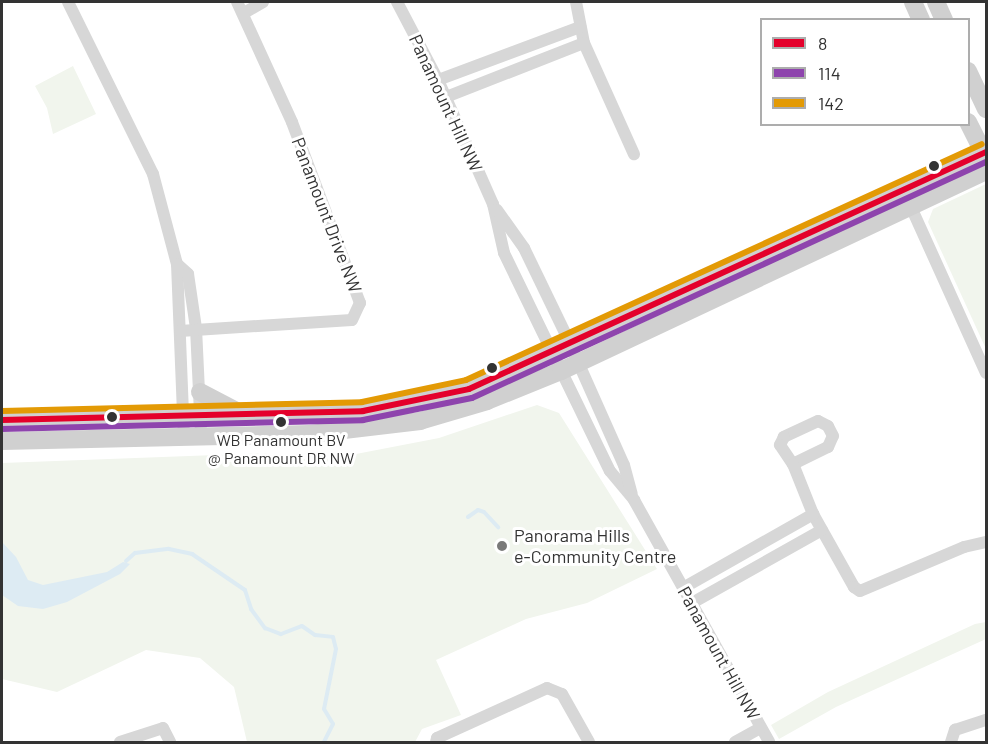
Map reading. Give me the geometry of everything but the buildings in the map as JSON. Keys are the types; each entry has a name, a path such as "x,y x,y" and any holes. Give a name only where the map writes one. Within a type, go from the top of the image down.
{"street":[{"path":"68,2 153,174 177,264 180,331 192,427"},
{"path":"240,7 264,2"},
{"name":"Panamount Hill NW","path":"397,2 438,80 493,204 504,253 610,471 634,500 769,742"},
{"path":"576,2 584,43 634,154"},
{"path":"913,2 920,18"},
{"path":"936,2 943,18"},
{"name":"Panamount Drive NW","path":"180,331 196,328 352,320 360,303 292,122 240,7"},
{"path":"438,80 580,27"},
{"path":"446,97 584,43"},
{"path":"970,73 987,109"},
{"path":"2,441 192,427 249,416 363,411 420,402 469,389 986,154 970,124"},
{"path":"2,420 321,433 420,421 487,401 561,371 987,171"},
{"path":"903,190 987,373"},
{"name":"Panamount Hill NW","path":"493,204 524,248 570,344 624,465 634,500"},
{"path":"786,243 795,261"},
{"path":"177,264 188,274 196,328 200,392 192,427"},
{"path":"200,392 225,408 249,416"},
{"path":"794,464 818,522 854,587 860,591 964,547 987,542"},
{"path":"684,588 818,522"},
{"path":"692,603 818,522"},
{"path":"436,742 437,738 547,688 562,694 589,742"},
{"path":"951,742 955,730 987,720"},
{"path":"120,742 163,728 170,742"},
{"path":"735,742 760,728"}],"shaded area":[{"path":"73,66 96,114 53,134 47,108 35,86"},
{"path":"986,184 986,349 928,222 933,209"},
{"path":"537,405 559,413 657,569 587,603 526,619 436,660 461,715 422,729 415,742 247,742 234,687 200,658 146,650 57,692 2,679 2,463 268,453 269,459 356,454 439,438"},
{"path":"2,542 16,557 28,580 43,585 107,572 123,562 130,564 120,574 67,602 43,609 18,606 2,595"},
{"path":"986,622 986,639 836,707 779,739 771,725 828,692 975,624"}],"waterway":[{"path":"468,517 478,510 484,512 498,527"},
{"path":"126,561 135,553 169,549 192,554 245,590 251,609 265,628 281,634 302,626 315,635 333,637 336,649 324,709 333,724 324,742"}],"transit line":[{"name":"142","path":"2,411 362,402 466,380 982,144"},
{"name":"8","path":"2,420 363,411 469,389 986,152"},
{"name":"114","path":"2,429 363,420 472,398 986,162"}],"place":[{"name":"WB Panamount BV @ Panamount DR NW","path":"281,422"},
{"name":"Panorama Hills e-Community Centre","path":"502,546"}]}
